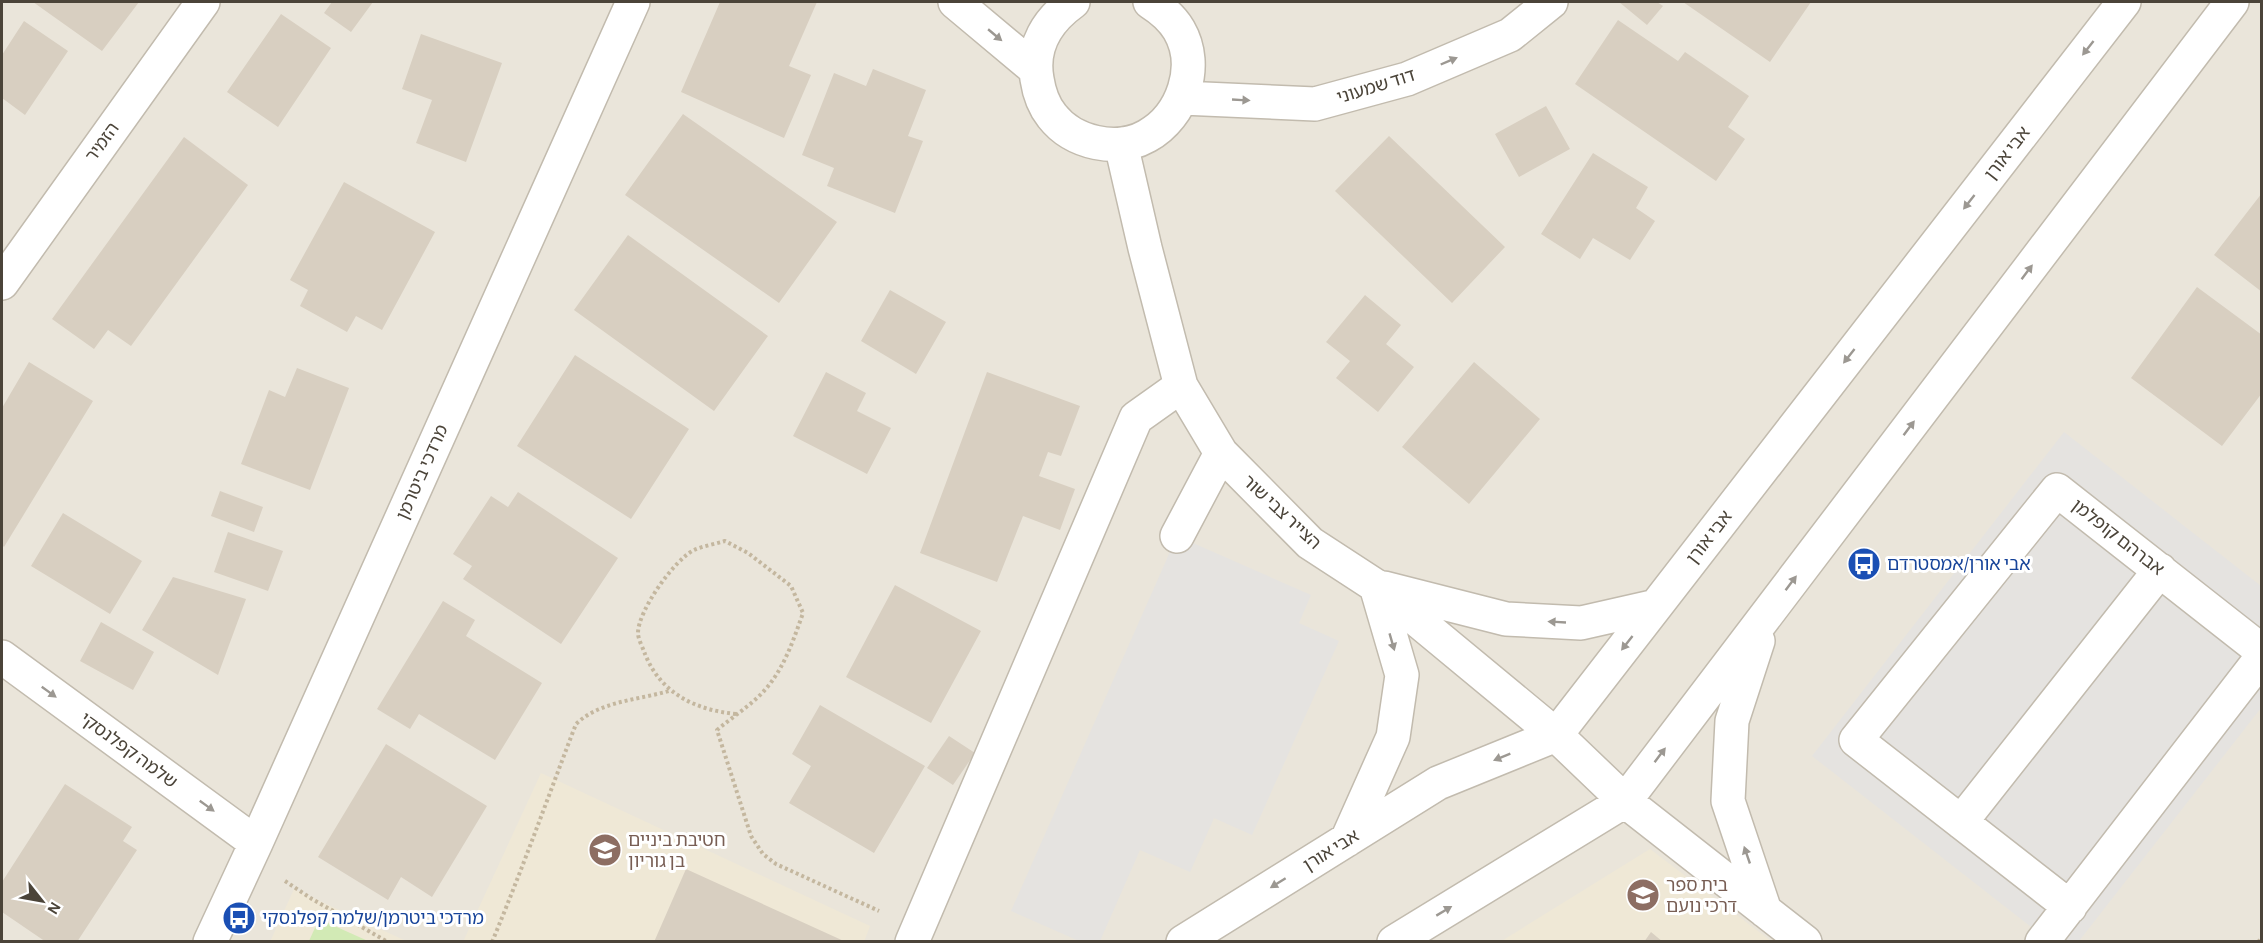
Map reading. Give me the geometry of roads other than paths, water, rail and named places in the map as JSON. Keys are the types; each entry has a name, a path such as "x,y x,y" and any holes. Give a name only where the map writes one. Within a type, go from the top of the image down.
{"street":[{"name":"הזמיר","path":"2,284 203,2"},
{"name":"מרדכי ביטרמן","path":"210,942 633,2"},
{"path":"955,2 1035,69"},
{"path":"1073,2 1060,11 1046,28 1037,47 1035,69 1039,94 1052,116 1072,134 1095,143 1121,144 1146,137 1168,120 1182,98 1188,75 1187,52 1179,30 1165,12 1150,2"},
{"name":"דוד שמעוני","path":"1182,98 1315,104 1407,79 1510,35 1551,2"},
{"name":"אבי אורן","path":"1183,942 1438,783 1556,735 2124,2"},
{"path":"1394,942 1625,801 2232,2"},
{"name":"הצייר צבי שור","path":"1121,144 1181,386 1221,453 1310,543 1376,586 1556,735 1625,801 1805,942"},
{"path":"915,935 1136,418 1181,386"},
{"path":"1177,536 1221,453"},
{"name":"אברהם קופלמן","path":"1961,822 1856,740 2057,490 2262,651"},
{"path":"2070,907 1961,822 2160,570"},
{"path":"1376,586 1506,620 1581,623 1656,606"},
{"path":"1347,840 1393,737 1402,675 1376,586"},
{"path":"1765,911 1728,801 1732,721 1767,616"},
{"name":"שלמה קפלנסקי","path":"2,657 253,850"},
{"path":"2042,942 2262,657"}],"place":[{"name":"אבי אורן/אמסטרדם","path":"1864,564"},
{"name":"חטיבת ביניים בן גוריון","path":"605,850"},
{"name":"בית ספר דרכי נועם","path":"1643,895"},
{"name":"מרדכי ביטרמן/שלמה קפלנסקי","path":"239,918"}]}
